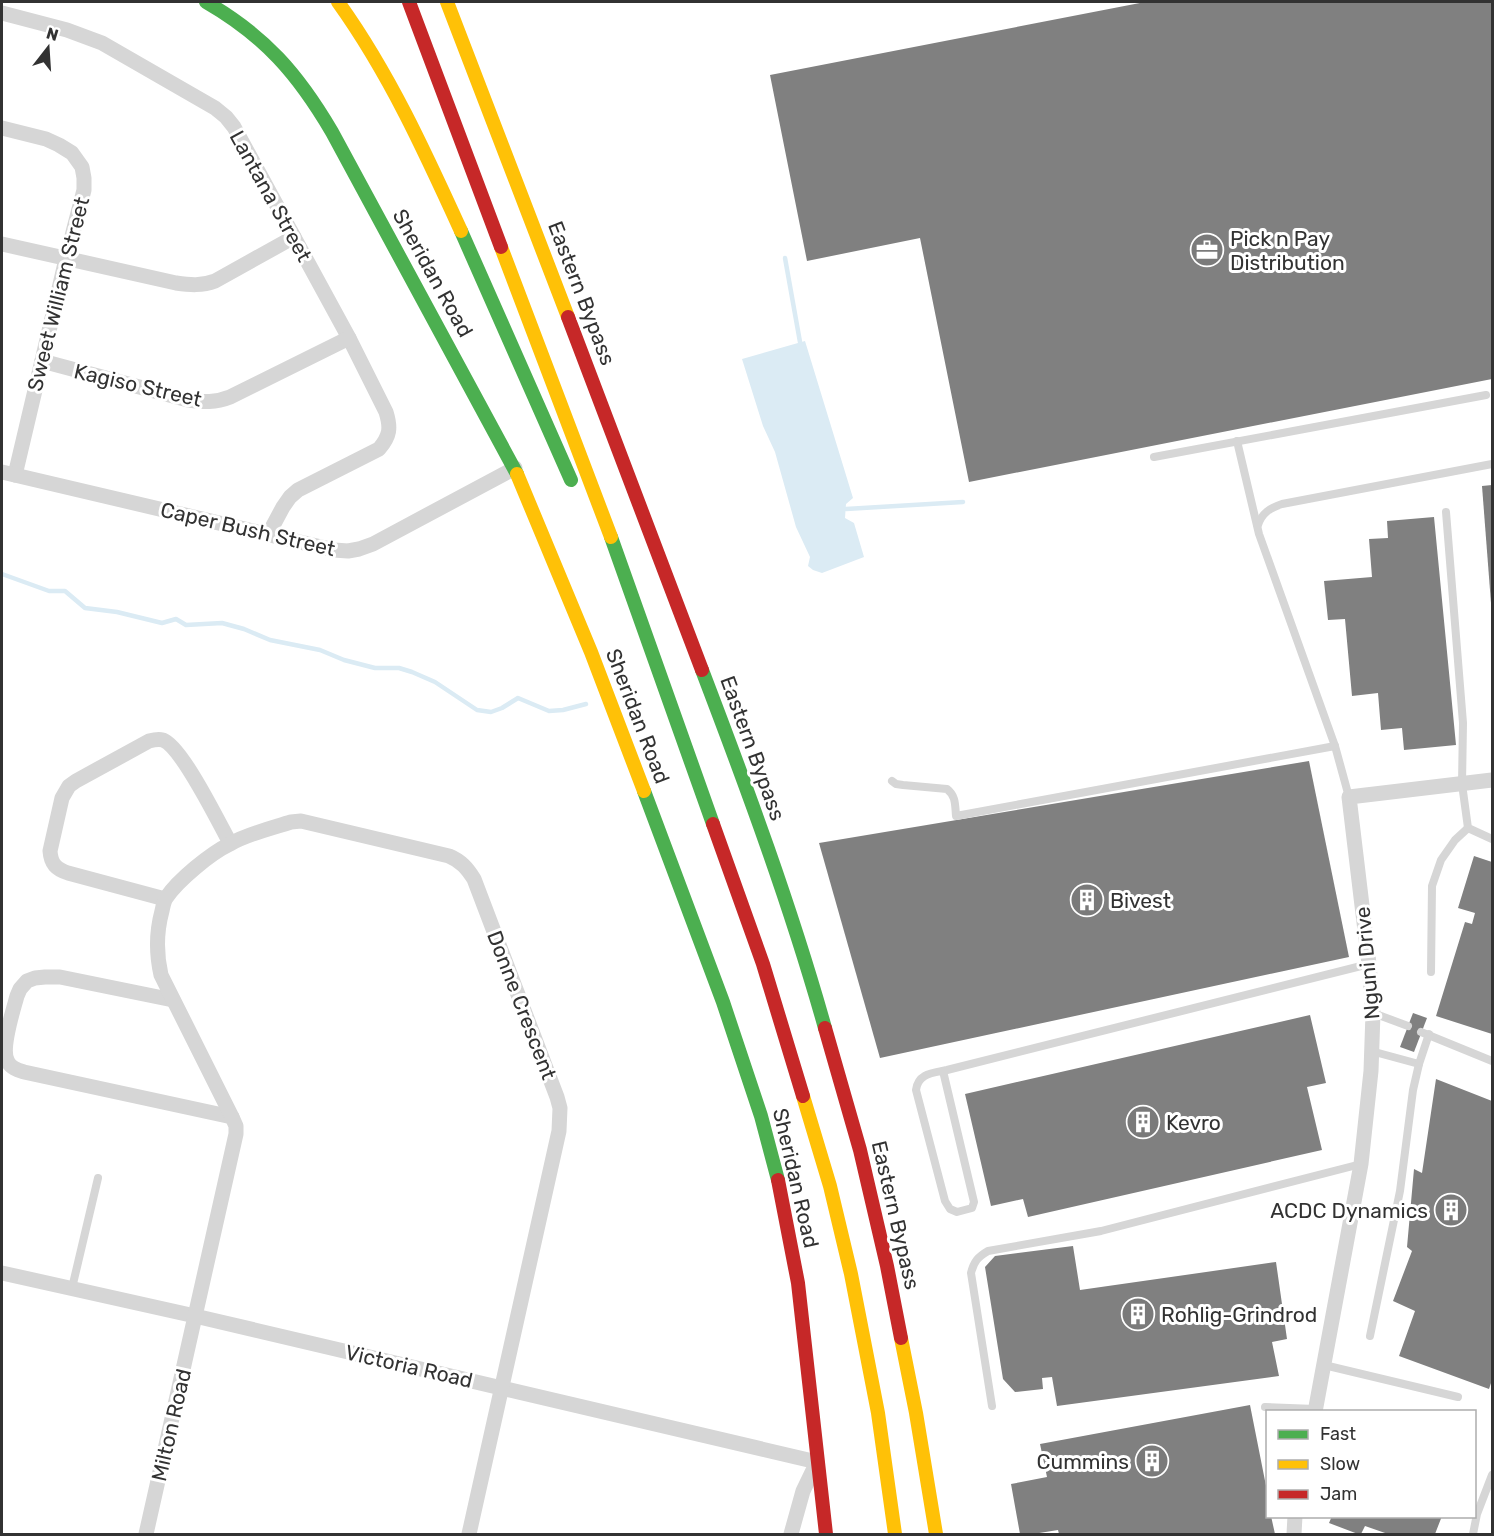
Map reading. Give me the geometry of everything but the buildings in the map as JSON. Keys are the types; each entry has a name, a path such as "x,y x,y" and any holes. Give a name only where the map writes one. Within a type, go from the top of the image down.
{"main road":[{"name":"Sheridan Road","path":"206,2 240,22 284,63 310,96 338,143 515,468 591,652 723,1002 761,1116 776,1172 798,1283 826,1534"},
{"path":"338,2 380,66 402,106 477,266 576,491"},
{"path":"409,2 626,578 762,964 830,1186 851,1274 878,1413 895,1534"},
{"name":"Eastern Bypass","path":"447,2 731,746 806,960 860,1150 887,1266 916,1413 936,1534"},
{"path":"590,519 626,578"}],"street":[{"name":"Lantana Street","path":"2,13 67,30 102,43 215,108 226,117 234,127 349,338"},
{"name":"Sweet William Street","path":"2,128 46,139 59,145 72,153 82,167 84,178 84,190 42,361 8,474"},
{"path":"2,244 194,286 206,285 215,281 294,237"},
{"path":"268,535 286,502 298,490 378,449 386,441 389,432 386,412 349,338"},
{"name":"Kagiso Street","path":"42,361 206,403 230,397 349,338"},
{"name":"Caper Bush Street","path":"8,474 334,550 348,551 372,544 515,468"},
{"path":"195,1316 235,1142 236,1126 161,975 157,956 157,939 165,899 59,870 53,865 50,851 62,798 69,786 149,741 156,740 163,741 178,753 230,843"},
{"path":"1349,797 1492,780"},
{"name":"Nguni Drive","path":"1315,1410 1360,1164 1371,1071 1373,1013 1370,964 1349,797"},
{"name":"Donne Crescent","path":"165,899 193,870 230,843 300,821 449,856 459,860 474,879 557,1097 560,1118 559,1131 469,1534"},
{"path":"173,1000 60,977 35,978 27,981 17,996 5,1049 6,1059 10,1065 24,1072 232,1117"},
{"name":"Victoria Road","path":"2,1273 817,1462"},
{"name":"Milton Road","path":"146,1534 195,1316"},
{"path":"791,1534 803,1491 817,1462"},
{"path":"1294,1534 1295,1518"}],"lane":[{"path":"1154,457 1486,395"},
{"name":"Nguni Drive","path":"1237,441 1259,534 1335,746 1349,797"},
{"path":"1258,525 1266,511 1282,504 1492,464"},
{"path":"1446,512 1464,723 1462,784 1468,828"},
{"path":"892,781 903,785 947,789 952,793 956,816 1335,746"},
{"path":"1468,828 1492,839"},
{"path":"1431,972 1431,885 1441,860 1455,840 1468,828"},
{"path":"943,1071 974,1202 972,1208 957,1212 950,1209 945,1202 916,1090 920,1078 943,1071 1370,964"},
{"path":"1373,1013 1408,1026"},
{"path":"1370,1336 1400,1191 1413,1090 1425,1033 1492,1061"},
{"path":"1371,1051 1419,1064"},
{"path":"992,1406 971,1273 974,1263 980,1256 988,1251 1101,1231 1360,1164"},
{"path":"72,1288 98,1178"},
{"path":"1324,1365 1458,1397"},
{"path":"1265,1407 1315,1410"},
{"path":"1473,1534 1477,1514 1492,1475"}],"shaded area":[{"path":"805,341 853,498 846,504 845,518 854,523 864,557 822,573 808,566 810,557 796,527 775,452 763,426 742,359"}],"waterway":[{"path":"785,258 800,342"},
{"path":"846,509 963,502"},
{"path":"2,574 49,591 65,591 85,608 117,612 162,623 176,619 186,625 222,623 270,640 320,650 344,660 375,668 399,668 435,682 477,710 491,712 518,698 549,711 586,704"}],"traffic: fast":[{"path":"206,2 246,28 263,43 293,74 319,111 517,474"},
{"path":"461,231 571,480"},
{"path":"611,537 713,824"},
{"path":"702,670 768,848 825,1028"},
{"path":"644,791 723,1002 761,1116 778,1180"}],"traffic: slow":[{"path":"338,2 390,85 461,231"},
{"path":"447,2 568,317"},
{"path":"501,247 611,537"},
{"path":"517,474 591,652 644,791"},
{"path":"803,1096 830,1186 851,1274 878,1413 895,1534"},
{"path":"901,1338 936,1534"}],"traffic: jam":[{"path":"409,2 501,247"},
{"path":"568,317 702,670"},
{"path":"713,824 763,964 803,1096"},
{"path":"825,1028 860,1150 901,1338"},
{"path":"778,1180 798,1283 826,1534"}],"place":[{"name":"Pick n Pay Distribution","path":"1207,250"},
{"name":"Bivest","path":"1087,900"},
{"name":"Kevro","path":"1143,1122"},
{"name":"ACDC Dynamics","path":"1451,1210"},
{"name":"Rohlig-Grindrod","path":"1138,1314"},
{"name":"Cummins","path":"1152,1461"}]}
